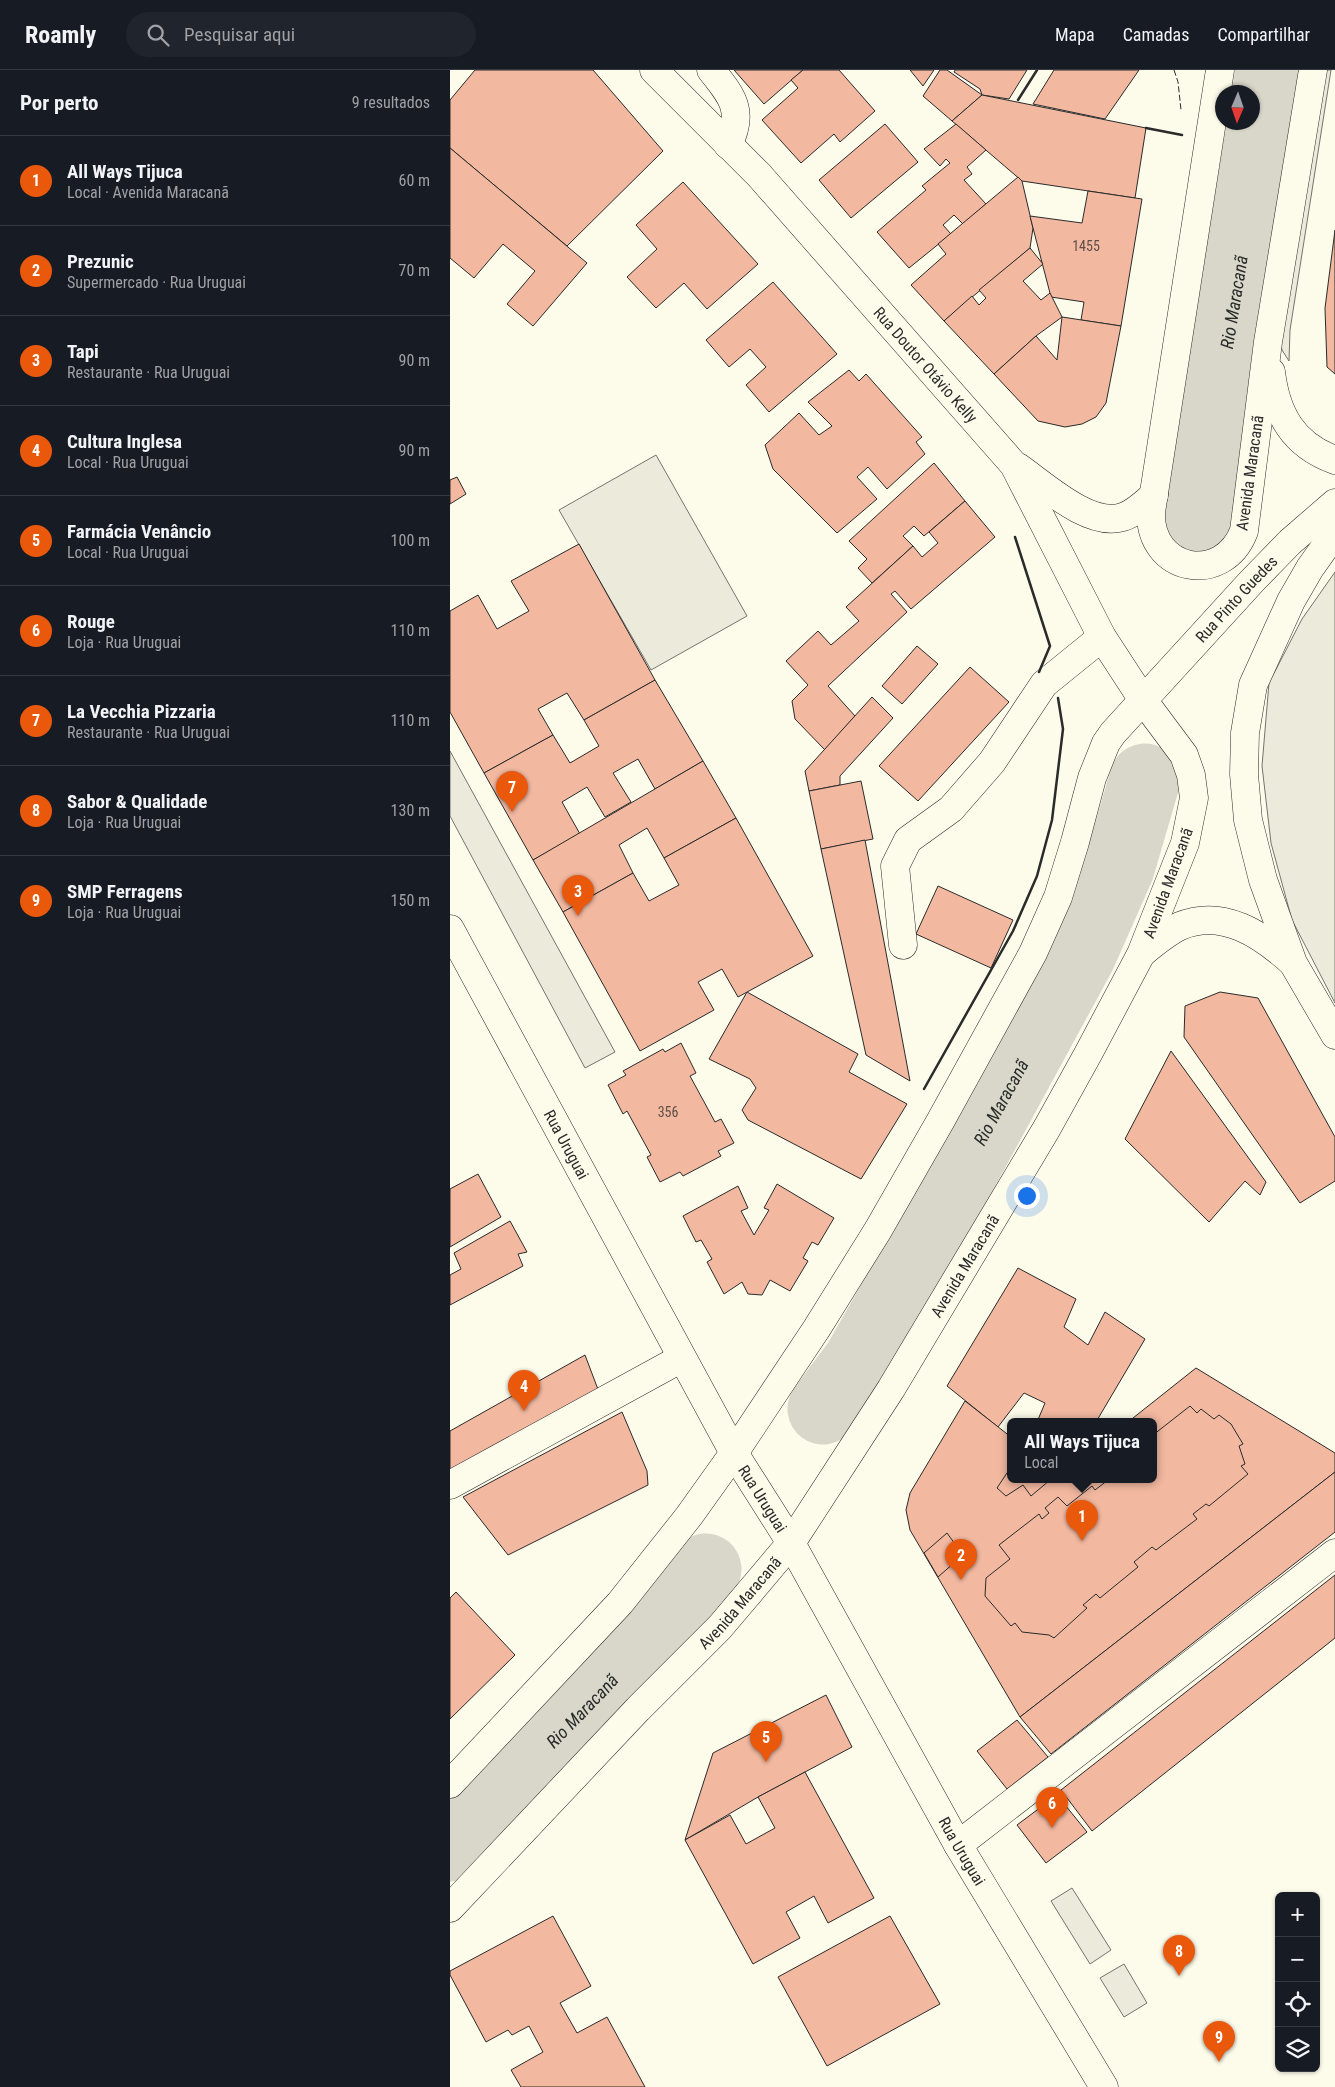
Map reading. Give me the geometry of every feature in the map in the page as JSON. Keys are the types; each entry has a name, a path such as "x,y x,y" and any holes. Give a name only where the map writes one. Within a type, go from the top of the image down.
{"street":[{"name":"Rua Doutor Otávio Kelly","path":"654,70 759,175 1014,465 1102,637 1143,700"},
{"path":"711,70 730,94 737,120 735,130 728,144"},
{"name":"Avenida Maracanã","path":"1220,70 1151,520 1154,536 1162,550 1183,564 1207,565 1224,559 1238,544 1246,524 1268,342 1313,70"},
{"path":"1268,342 1275,396 1286,423 1305,444 1335,460"},
{"path":"1014,465 1072,504 1100,519 1122,517 1134,512 1154,495"},
{"name":"Rua Pinto Guedes","path":"1143,700 1212,622 1290,542 1335,503"},
{"path":"1335,533 1310,568 1291,601 1253,685 1245,733 1244,774 1245,799 1251,837 1262,880 1293,963 1335,1035"},
{"path":"903,945 895,866 908,840 951,809 992,762 1044,684 1102,637"},
{"path":"450,1784 620,1603 734,1453 817,1328 878,1230 1033,953 1066,876 1092,778 1106,743 1143,700"},
{"name":"Avenida Maracanã","path":"450,1908 638,1709 720,1627 791,1543 891,1389 1052,1120 1141,954 1185,843 1194,798 1191,775 1184,755 1143,700"},
{"path":"1141,954 1159,938 1182,925 1213,920 1234,924 1258,934 1293,963"},
{"name":"Rua Uruguai","path":"450,929 734,1453 791,1543 958,1845 1104,2087"},
{"path":"450,1485 682,1358"},
{"path":"958,1845 1335,1553"}],"shaded area":[{"path":"1320,70 1331,70 1290,330 1289,361 1282,350 1278,333"},
{"path":"656,455 747,616 651,670 559,510"},
{"path":"1335,572 1335,1003 1292,920 1271,843 1262,766 1269,683 1302,619"},
{"path":"450,751 615,1052 585,1068 450,816"},
{"path":"1072,1888 1111,1950 1090,1964 1051,1901"},
{"path":"1124,1964 1147,2003 1124,2017 1100,1978"}],"building":[{"path":"475,70 593,70 663,151 567,246 450,148 450,100"},
{"path":"734,70 803,70 764,104"},
{"path":"803,70 839,70 875,111 840,142 834,134 801,163 762,120 798,88 791,80"},
{"path":"910,70 934,70 923,86"},
{"path":"940,70 947,70 982,95 952,121 923,96"},
{"path":"955,70 1027,70 1009,99 982,95 980,89 954,72"},
{"path":"1054,70 1139,70 1105,119 1033,104"},
{"path":"982,95 1146,128 1135,198 1022,181 952,121"},
{"path":"885,124 918,162 851,218 819,180"},
{"path":"956,124 986,150 967,167 972,174 964,180 986,204 963,224 954,215 943,225 951,234 909,268 877,232 926,190 922,186 950,163 946,159 940,166 924,149"},
{"path":"450,148 587,263 533,326 507,304 535,271 503,244 474,278 450,258"},
{"path":"1018,177 1022,181 1033,228 1030,248 944,321 911,285 946,254 938,244"},
{"path":"683,182 758,264 707,309 684,283 656,308 627,277 657,249 636,225"},
{"path":"1088,191 1142,199 1121,326 1081,320 1084,302 1051,297 1030,216 1082,223"},
{"path":"1335,230 1335,374 1327,367 1325,308"},
{"path":"1030,248 1043,264 1023,281 1041,300 1050,293 1062,317 1036,336 994,374 944,321 972,296 979,305 986,298 979,290"},
{"path":"773,282 837,354 769,412 746,385 766,367 750,349 729,367 706,340"},
{"path":"1062,317 1121,326 1106,403 1096,417 1082,424 1065,427 1038,421 994,374 1036,336 1057,360"},
{"path":"849,370 859,381 866,374 922,437 916,442 925,454 887,489 868,467 857,477 877,499 837,533 773,469 765,445 799,413 819,435 832,426 808,402"},
{"path":"934,463 965,501 924,536 914,526 903,536 913,546 872,583 858,568 867,559 849,541"},
{"path":"457,477 466,494 450,504 450,480"},
{"path":"965,501 995,537 911,609 895,591 891,594 907,612 828,686 855,716 825,750 795,719 792,701 808,685 786,661 818,631 831,645 859,621 846,607 913,546 922,557 938,543 929,532"},
{"path":"579,544 655,680 584,720 567,693 538,709 553,735 484,773 450,712 450,611 478,595 497,629 529,611 511,581"},
{"path":"917,646 938,664 902,704 882,686"},
{"path":"970,667 1009,702 918,801 879,766"},
{"path":"655,680 703,761 655,789 638,759 613,773 631,802 605,817 587,787 562,802 580,834 533,860 484,773 553,735 570,763 599,746 584,720"},
{"path":"872,697 893,718 840,776 840,785 809,791 805,771"},
{"path":"703,761 736,818 664,858 647,828 619,845 633,873 563,912 533,860"},
{"path":"861,781 873,839 821,849 809,791"},
{"path":"736,818 813,956 738,997 722,969 698,982 714,1010 640,1051 563,912 633,873 649,901 679,885 664,858"},
{"path":"865,840 910,1081 866,1055 821,849"},
{"path":"938,886 1013,920 991,968 916,934"},
{"path":"747,992 858,1054 849,1072 907,1104 861,1179 748,1120 742,1110 756,1088 750,1079 709,1059"},
{"path":"1220,992 1258,998 1335,1137 1335,1181 1300,1203 1184,1037 1185,1006"},
{"path":"681,1043 696,1073 690,1076 715,1122 721,1119 734,1143 718,1151 721,1156 683,1176 680,1172 660,1182 647,1157 651,1155 627,1111 623,1114 608,1085 626,1075 623,1071 663,1049 665,1052"},
{"path":"1171,1051 1266,1182 1260,1195 1245,1181 1209,1222 1125,1139"},
{"path":"478,1174 501,1217 450,1247 450,1189"},
{"path":"777,1184 834,1218 818,1245 812,1242 803,1258 808,1261 790,1291 770,1280 762,1295 748,1294 742,1282 724,1294 707,1262 712,1259 701,1240 696,1242 683,1216 738,1186 748,1208 741,1211 754,1235 769,1210 764,1208"},
{"path":"510,1221 527,1252 518,1254 523,1266 450,1305 450,1275 461,1269 454,1253"},
{"path":"1018,1268 1076,1299 1064,1327 1088,1345 1105,1312 1145,1339 1098,1418 1039,1418 1045,1403 1024,1393 998,1427 947,1386"},
{"path":"585,1355 599,1392 450,1474 450,1431"},
{"path":"1196,1368 1335,1453 1335,1472 1020,1717 910,1530 906,1510 910,1493 965,1401 1007,1434 1007,1483 1157,1483 1157,1418 1133,1418"},
{"path":"1190,1406 1197,1413 1201,1409 1214,1419 1219,1415 1231,1424 1243,1444 1239,1446 1245,1464 1241,1466 1248,1474 1209,1506 1206,1504 1193,1514 1197,1519 1156,1550 1152,1547 1134,1562 1138,1567 1100,1598 1096,1594 1083,1605 1087,1608 1054,1638 1049,1635 1022,1632 1015,1623 1011,1626 985,1596 986,1578 1010,1559 999,1545 1039,1514 1042,1519 1049,1513 1045,1508 1058,1497 1067,1506 1092,1486 1095,1490 1104,1483 1157,1483 1157,1432"},
{"path":"622,1412 647,1471 648,1485 508,1555 463,1497"},
{"path":"1335,1472 1335,1532 1051,1754 1020,1717"},
{"path":"1007,1473 1007,1483 1046,1483 1031,1496 1023,1485 1006,1496 997,1488"},
{"path":"947,1533 963,1555 938,1577 924,1553"},
{"path":"1335,1575 1335,1638 1092,1831 1061,1790"},
{"path":"456,1592 515,1655 450,1719 450,1598"},
{"path":"826,1695 852,1747 758,1797 685,1840 713,1753"},
{"path":"1017,1720 1048,1757 1007,1789 977,1751"},
{"path":"805,1772 874,1898 828,1923 814,1896 786,1912 800,1938 753,1964 685,1840 730,1815 746,1844 775,1828 758,1797"},
{"path":"1057,1795 1087,1832 1046,1863 1017,1825"},
{"path":"553,1916 591,1986 560,2003 577,2033 607,2017 645,2087 521,2087 511,2070 543,2052 529,2026 512,2035 508,2030 486,2042 450,1975 450,1971"},
{"path":"890,1916 940,2004 827,2066 778,1977"}],"waterway":[{"name":"Rio Maracanã","path":"1196,534 1271,70"},
{"name":"Rio Maracanã","path":"823,1409 858,1362 887,1311 1081,954 1119,868 1145,779"},
{"name":"Rio Maracanã","path":"450,1846 605,1687 706,1569"}],"fence":[{"path":"1174,70 1178,82 1181,110"}],"wall":[{"path":"1018,100 1037,70"},
{"path":"1146,128 1182,135"},
{"path":"1015,537 1050,646 1039,672"},
{"path":"924,1089 1013,931 1037,876 1052,820 1063,729 1058,698"}],"place":[{"name":"La Vecchia Pizzaria","path":"512,812"},
{"name":"Tapi","path":"578,916"},
{"name":"Cultura Inglesa","path":"524,1411"},
{"name":"All Ways Tijuca","path":"1082,1541"},
{"name":"Prezunic","path":"961,1580"},
{"name":"Farmácia Venâncio","path":"766,1762"},
{"name":"Rouge","path":"1052,1828"},
{"name":"Sabor & Qualidade","path":"1179,1976"},
{"name":"SMP Ferragens","path":"1219,2062"}]}
